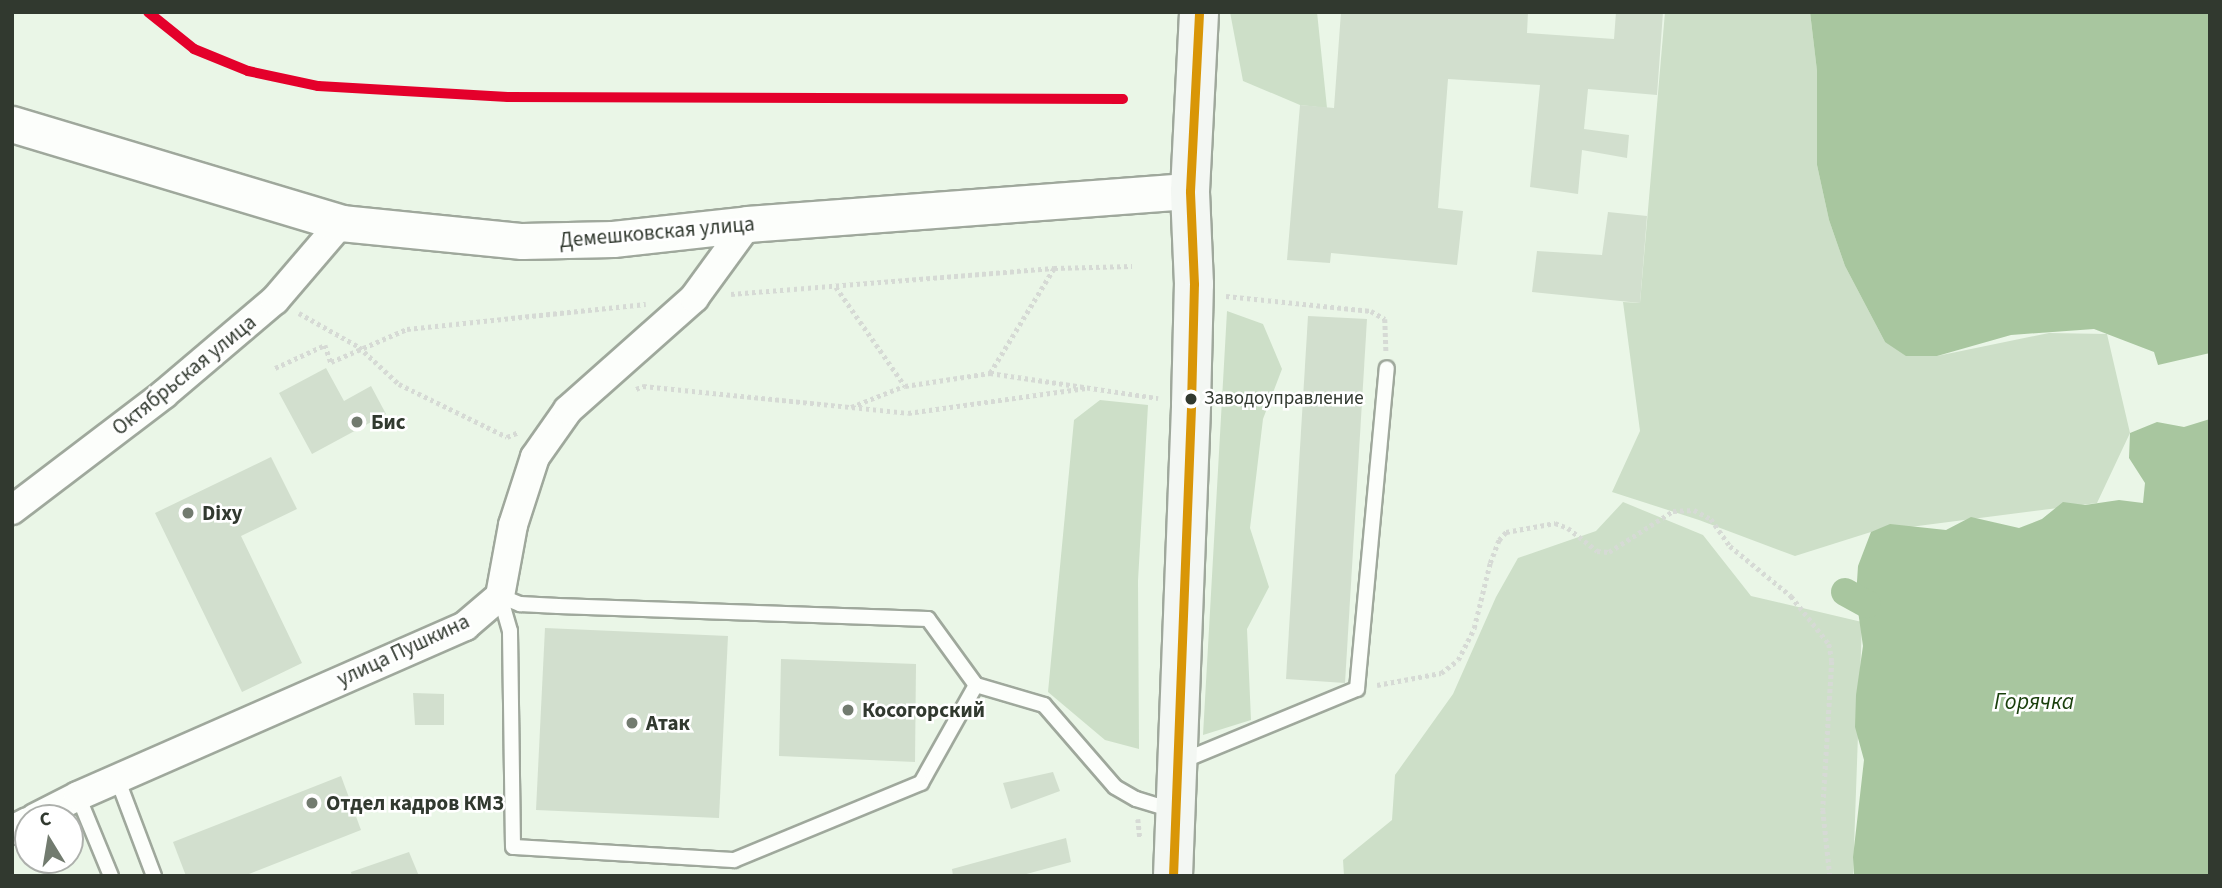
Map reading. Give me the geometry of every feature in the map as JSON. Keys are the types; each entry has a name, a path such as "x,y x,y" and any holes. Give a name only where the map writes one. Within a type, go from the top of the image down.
{"main road":[{"path":"1173,876 1193,339 1190,191 1199,12"}],"street":[{"name":"Демешковская улица","path":"12,124 341,223 523,241 613,239 748,224 1190,191"},
{"name":"Октябрьская улица","path":"12,510 164,394 275,299 341,223"},
{"path":"500,596 513,525 535,457 568,410 694,298 748,224"},
{"name":"улица Пушкина","path":"62,804 465,626 500,596"}],"lane":[{"path":"1178,763 1357,689 1387,368"},
{"path":"500,596 510,631 513,847 734,860 921,783 976,685"},
{"path":"500,596 520,604 928,619 976,685 1044,705 1115,787 1136,799 1175,811"},
{"path":"117,778 154,876"},
{"path":"78,796 111,876"}],"path":[{"path":"275,368 325,345 331,362 359,347 407,329 694,298 1054,268 1132,266"},
{"path":"990,373 1054,268"},
{"path":"836,287 905,386"},
{"path":"1218,295 1371,311 1385,319 1387,368"},
{"path":"275,299 359,347 399,384 507,437 568,410"},
{"path":"846,409 905,386 990,373 1160,398"},
{"path":"631,390 643,386 846,409 908,413 1086,388"},
{"path":"1357,689 1441,673 1458,660 1474,628 1490,563 1506,532 1555,523 1568,528 1597,551 1609,552 1673,511 1694,510 1711,519 1730,546 1790,596 1829,644 1832,660 1823,810 1830,876"}],"shaded area":[{"path":"1230,12 1317,12 1327,108 1300,105 1243,81"},
{"path":"1665,12 1810,12 1817,71 1817,165 1829,220 1845,266 1885,342 1937,356 2049,333 2107,334 2130,433 2097,503 1871,532 1795,556 1699,520 1612,492 1640,431 1623,302 1640,303"},
{"path":"1227,311 1263,324 1282,369 1263,419 1250,528 1269,587 1247,629 1251,720 1203,735"},
{"path":"1100,400 1148,405 1138,581 1139,749 1105,740 1048,692 1074,420"},
{"path":"1623,502 1703,535 1751,596 1862,622 1853,876 1344,876 1343,860 1392,820 1395,775 1453,694 1496,597 1518,558 1596,531"}],"water":[{"path":"1810,12 2210,12 2210,353 2158,365 2154,352 2094,329 2011,335 1937,356 1906,356 1885,342 1845,266 1829,220 1817,165 1817,71"},
{"name":"Горячка","path":"2210,419 2210,876 1854,876 1853,857 1864,760 1855,727 1856,695 1863,646 1856,597 1858,566 1871,532 1890,524 1946,530 1971,517 2019,528 2042,519 2063,502 2085,505 2119,500 2143,503 2145,483 2129,458 2130,433 2157,422 2184,427"}],"building":[{"path":"1341,12 1528,12 1527,33 1614,39 1616,12 1663,12 1657,95 1588,89 1584,129 1629,135 1627,158 1582,150 1578,194 1530,187 1540,85 1448,79 1438,208 1463,211 1457,265 1331,253 1330,263 1287,260 1300,105 1334,108"},
{"path":"1608,212 1647,216 1640,303 1532,292 1537,251 1602,255"},
{"path":"1308,316 1367,319 1345,683 1286,679"},
{"path":"326,368 344,401 371,386 386,414 312,454 279,393"},
{"path":"271,457 297,509 241,536 302,663 242,692 155,513"},
{"name":"Атак","path":"545,628 728,636 719,818 536,810"},
{"name":"Косогорский","path":"781,659 916,664 915,762 779,756"},
{"path":"413,693 444,694 444,725 415,725"},
{"path":"1053,772 1060,791 1011,809 1003,783"},
{"name":"Отдел кадров КМЗ","path":"341,776 361,830 244,876 186,876 173,842"},
{"path":"1066,838 1071,862 1019,876 953,876 952,869"},
{"path":"409,852 419,876 352,876 351,872"}],"waterway":[{"path":"1845,592 1867,604"}],"transit line":[{"path":"148,12 194,49 248,71 318,86 508,97 1123,99"},
{"path":"1173,876 1191,405 1194,284 1190,191 1199,12"}],"place":[{"name":"Заводоуправление","path":"1191,399"},
{"name":"Бис","path":"357,422"},
{"name":"Dixy","path":"188,513"},
{"name":"Косогорский","path":"848,710"},
{"name":"Атак","path":"632,723"},
{"name":"Отдел кадров КМЗ","path":"312,803"}]}
